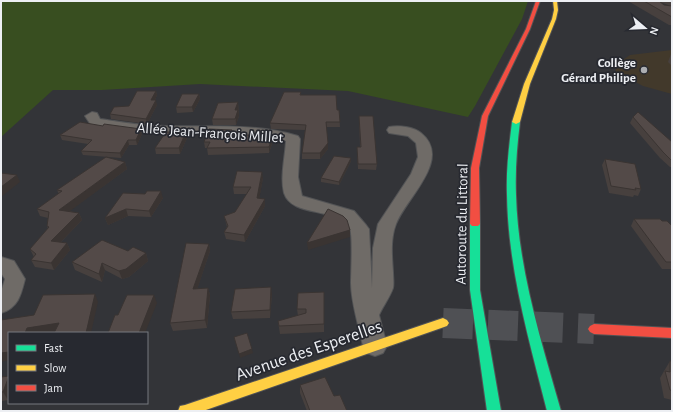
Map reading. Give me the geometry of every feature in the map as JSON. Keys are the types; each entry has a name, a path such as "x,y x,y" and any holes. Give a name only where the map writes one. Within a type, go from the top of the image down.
{"main road":[{"name":"Autoroute du Littoral","path":"494,411 475,290 475,168 485,116 496,91 528,29 538,1"},
{"path":"554,411 524,296 512,226 510,170 516,124 521,103 554,19 555,1"},
{"name":"Avenue des Esperelles","path":"185,411 443,323"},
{"path":"594,329 672,333"}],"street":[{"name":"Allée Jean-François Millet","path":"92,116 96,122 146,130 200,129 277,134 293,140 293,159 289,181 290,191 295,199 310,205 348,215 360,229 361,286 375,346"},
{"path":"368,314 383,287 382,248 387,224 419,174 426,157 423,142 412,133 394,130"},
{"path":"1,264 7,266 15,279 10,297 1,306"}],"shaded area":[{"name":"Collège Gérard Philipe","path":"672,50 672,94 643,86 616,72 615,67 617,64 630,55"}],"green space":[{"path":"1,1 528,1 522,19 468,117 348,91 200,84 102,90 53,90 1,137"}],"building":[{"path":"644,1 659,1 664,5 672,6 672,17"},
{"path":"137,91 156,91 151,100 156,100 146,119 110,114 114,107 129,106"},
{"path":"284,92 301,92 300,95 336,95 337,110 339,110 340,122 326,122 328,143 320,153 302,153 306,125 270,123"},
{"path":"182,94 199,94 192,107 176,107"},
{"path":"238,102 235,110 238,110 235,119 212,119 218,103"},
{"path":"638,112 672,142 672,161 633,117"},
{"path":"359,116 373,116 377,164 358,164 357,147 361,147"},
{"path":"80,122 103,126 104,124 141,129 136,140 128,140 120,153 81,151 92,140 60,135"},
{"path":"209,129 232,130 231,135 273,135 269,147 207,148 210,142 204,142"},
{"path":"166,132 186,132 179,148 155,148"},
{"path":"334,156 351,158 339,182 321,178"},
{"path":"106,157 125,162 59,210 79,213 51,241 67,243 51,263 31,260 36,254 30,249 49,227 47,226 49,212 37,209 62,191 57,190"},
{"path":"605,159 635,164 641,189 635,188 636,190 611,186"},
{"path":"237,171 262,172 257,198 265,199 244,235 224,232 228,226 224,216 235,212 251,187 233,187"},
{"path":"1,173 17,175 1,187"},
{"path":"147,191 161,191 149,211 126,209 105,218 123,193 145,194"},
{"path":"328,209 343,216 347,220 350,230 307,243"},
{"path":"634,219 660,219 662,221 667,221 672,226 672,262 666,262"},
{"path":"102,240 128,251 133,247 146,253 126,269 119,271 102,263 99,274 72,262"},
{"path":"186,243 209,244 193,289 208,288 205,320 170,323"},
{"path":"271,287 270,310 231,312 235,289"},
{"path":"324,292 324,324 279,326 278,321 306,313 306,309 297,309 298,293"},
{"path":"95,294 86,332 54,332 59,323 27,328 25,332 8,332 8,352 1,353 1,320 34,315 43,295"},
{"path":"127,295 154,295 139,332 108,332 115,315 118,315"},
{"path":"247,333 252,349 239,354 234,337"},
{"path":"670,361 672,361 672,391 670,390 665,371 670,372"},
{"path":"8,376 3,392 1,392 1,377"},
{"path":"325,377 334,396 340,395 347,411 310,411 300,385"}],"tunnel":[{"path":"443,323 594,329"}],"traffic: fast":[{"path":"516,122 512,159 511,195 514,232 519,268 535,340 554,411"},
{"path":"475,224 475,290 494,411"}],"traffic: slow":[{"path":"516,122 527,84 554,19 556,10 555,1"},
{"path":"185,411 443,323"}],"traffic: jam":[{"path":"475,224 475,168 485,116 528,29 538,1"},
{"path":"594,329 672,333"}],"place":[{"name":"Collège Gérard Philipe","path":"644,70"}]}
